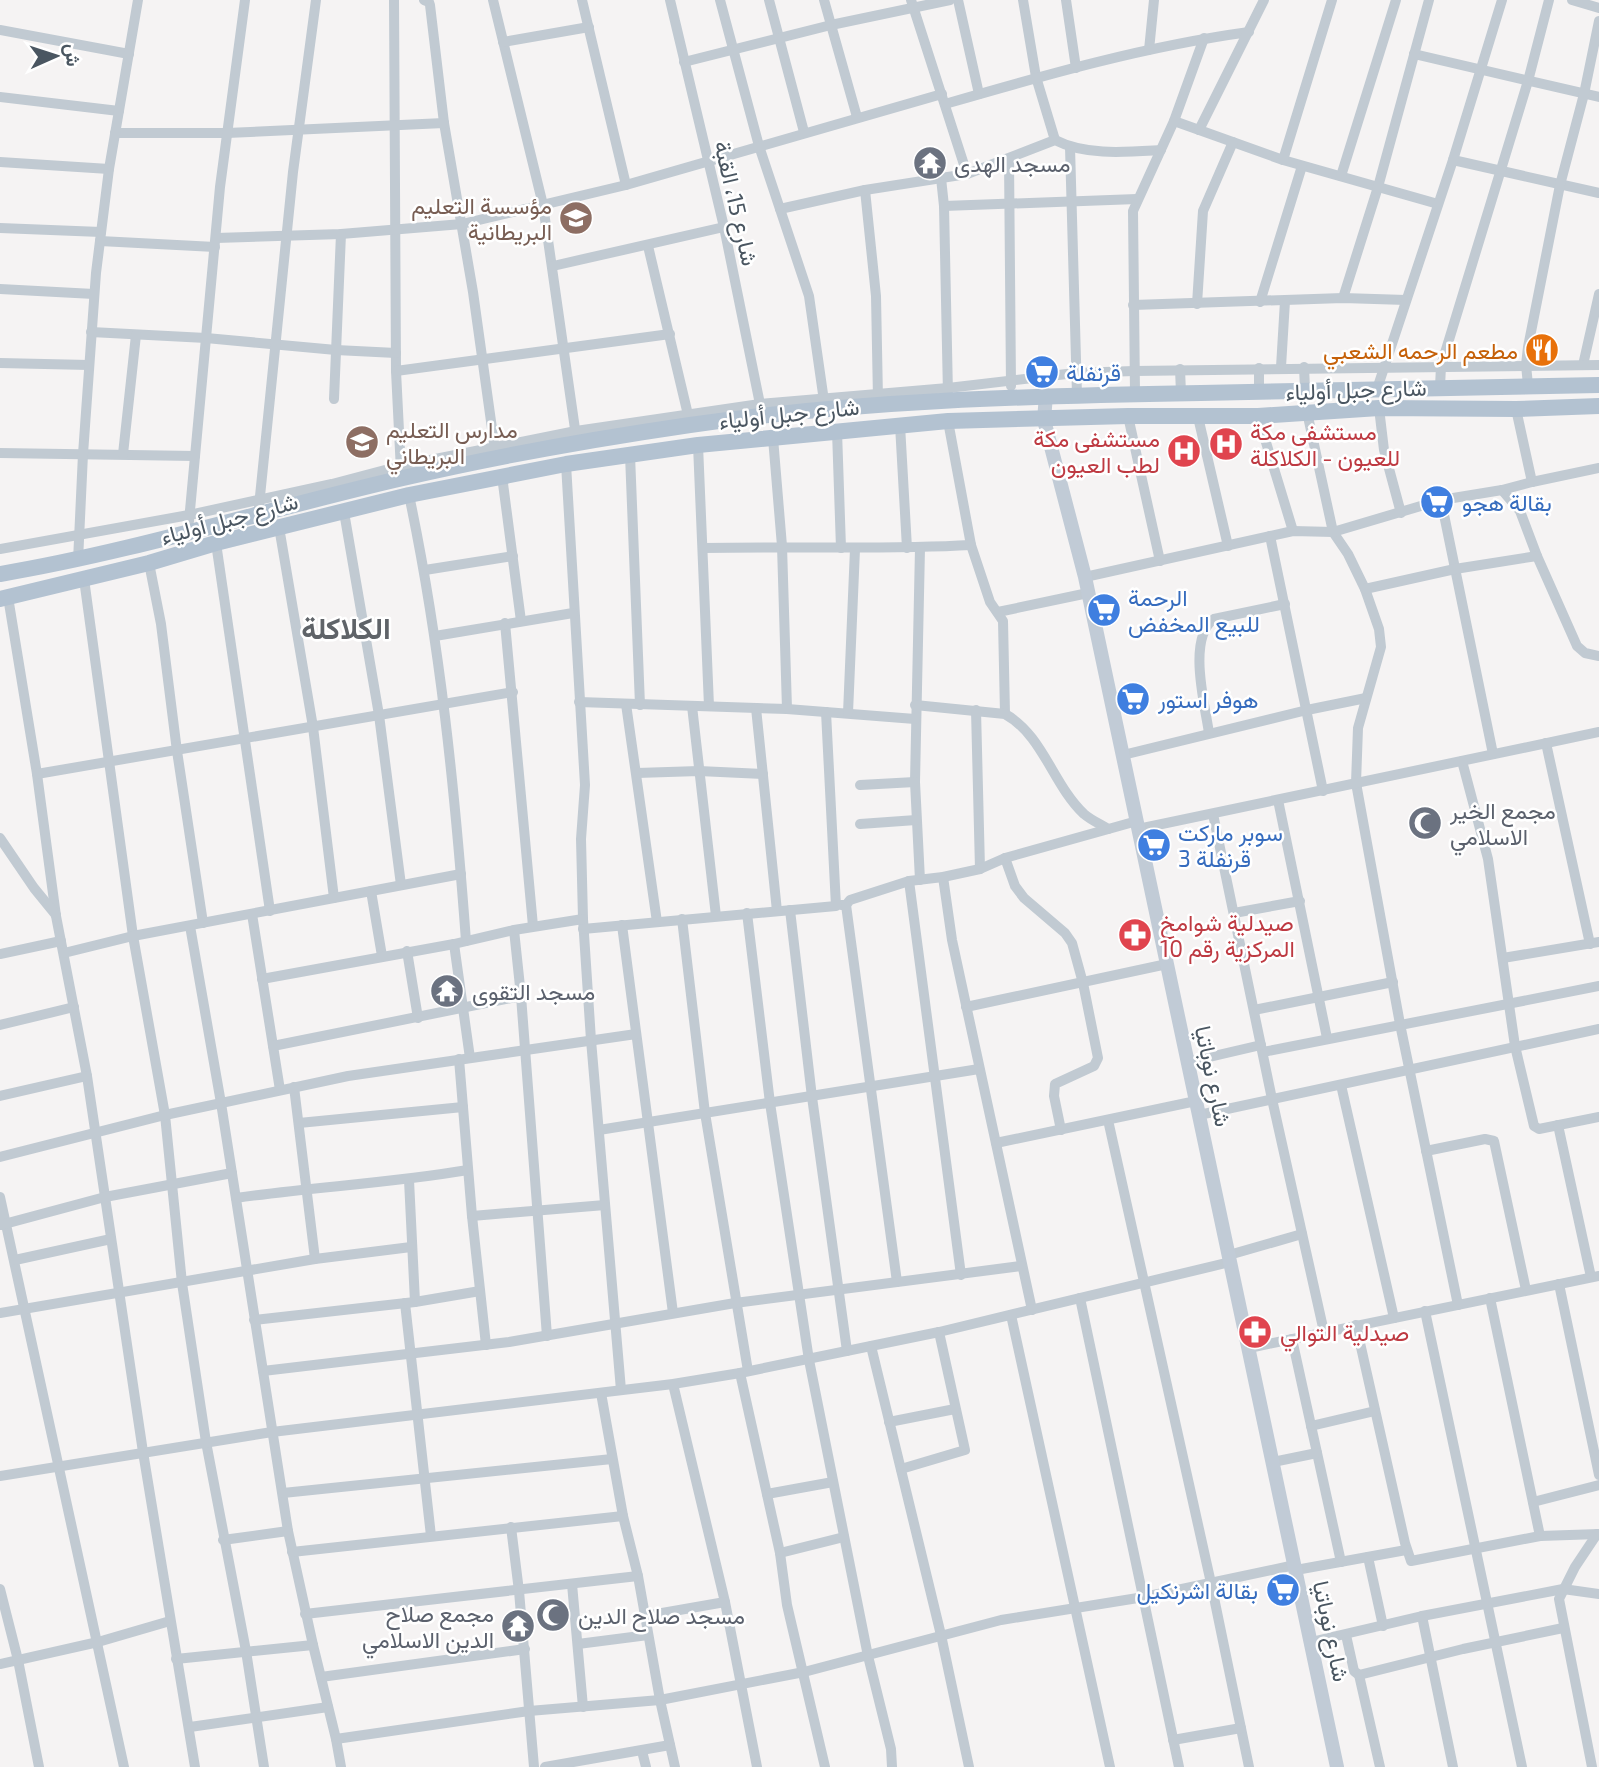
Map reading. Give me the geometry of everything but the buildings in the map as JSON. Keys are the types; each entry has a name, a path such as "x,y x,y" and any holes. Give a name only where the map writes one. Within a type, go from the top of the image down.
{"main road":[{"name":"شارع جبل أولياء","path":"0,574 78,561 189,524 401,472 577,437 761,410 878,398 1011,389 1046,396 1599,385"},
{"name":"شارع جبل أولياء","path":"4,598 409,495 566,464 698,445 948,421 1258,416 1379,408 1516,410 1599,406"}],"street":[{"path":"78,561 94,295 115,134 138,0"},
{"path":"0,549 78,536 189,524 215,243 245,0"},
{"path":"259,507 274,343 316,0"},
{"path":"394,0 396,371 401,472"},
{"path":"424,0 430,5 444,123 462,224 495,452"},
{"path":"494,0 543,205 577,437"},
{"path":"582,0 626,185"},
{"name":"شارع 15، القبة","path":"670,0 724,227 761,410"},
{"path":"720,0 760,146 808,296 824,403"},
{"path":"769,0 804,132"},
{"path":"824,0 857,117"},
{"path":"684,62 913,4 950,0"},
{"path":"958,0 979,94"},
{"path":"1023,0 1036,78 1055,140"},
{"path":"1066,0 1076,68"},
{"path":"1149,50 1154,0"},
{"path":"1199,130 1264,0"},
{"path":"1283,160 1332,0"},
{"path":"1341,176 1396,0"},
{"path":"1343,298 1378,187 1429,0"},
{"path":"1377,389 1453,160 1502,0"},
{"path":"1440,387 1441,366 1528,81 1549,0"},
{"path":"1572,0 1599,8"},
{"path":"913,4 967,174"},
{"path":"1528,385 1526,365 1560,185 1584,94 1599,21"},
{"path":"503,42 589,27"},
{"path":"0,30 129,54"},
{"path":"0,228 215,243 462,224 626,185 857,117 979,94 1204,38 1249,32"},
{"path":"1135,393 1132,222 1138,199 1174,121 1204,38"},
{"path":"1414,54 1599,97"},
{"path":"0,97 119,111"},
{"path":"1174,121 1302,166 1438,204"},
{"path":"115,134 299,131 444,123"},
{"path":"780,209 865,190 967,174 1055,140 1070,147 1124,152 1161,150"},
{"path":"1197,304 1202,211 1233,142"},
{"path":"1070,147 1077,395"},
{"path":"1009,159 1011,389 1075,373 1281,367 1599,365"},
{"path":"1453,160 1599,193"},
{"path":"0,162 110,169"},
{"path":"1260,302 1302,166"},
{"path":"941,178 948,394"},
{"path":"865,190 876,296 878,398"},
{"path":"944,206 1138,199"},
{"path":"553,266 724,227"},
{"path":"334,399 341,234"},
{"path":"648,246 689,419"},
{"path":"0,289 94,295"},
{"path":"1583,365 1599,294"},
{"path":"1133,305 1343,298 1406,300"},
{"path":"1281,367 1285,301"},
{"path":"91,332 396,353"},
{"path":"396,371 670,334"},
{"path":"123,454 136,335"},
{"path":"0,363 89,365"},
{"path":"1304,367 1304,389"},
{"path":"1259,368 1259,391"},
{"path":"1180,369 1181,393"},
{"name":"شارع نوباتيا","path":"1046,396 1044,420 1085,577 1337,1767"},
{"path":"1379,408 1384,450 1401,513"},
{"path":"1516,410 1532,482"},
{"path":"1307,412 1333,532 1348,554 1365,589 1381,637 1381,647 1358,728 1356,783 1400,1024 1458,1305"},
{"path":"1128,416 1160,561"},
{"path":"1258,416 1293,531"},
{"path":"1198,417 1228,547"},
{"path":"948,421 971,545 990,602 998,612 1003,627 1005,714"},
{"path":"900,425 907,548"},
{"path":"836,431 841,548"},
{"path":"772,438 782,546 787,709"},
{"path":"698,445 709,706"},
{"path":"0,453 195,456"},
{"path":"630,455 640,705"},
{"path":"566,464 585,785 581,839 583,924 621,1390"},
{"path":"1085,577 1293,531 1333,532 1441,500 1502,490 1599,468"},
{"path":"502,476 521,621"},
{"path":"1502,490 1520,511 1577,646 1585,653 1599,656"},
{"path":"409,495 425,570 444,703 466,941"},
{"path":"1441,500 1493,754"},
{"path":"344,512 379,715 401,885"},
{"path":"279,527 313,727 334,898"},
{"path":"1270,536 1323,791"},
{"path":"216,542 270,911"},
{"path":"703,548 782,546 855,549 971,545"},
{"path":"920,548 915,705 916,820 920,880"},
{"path":"848,713 855,549"},
{"path":"425,570 513,556"},
{"path":"1365,589 1455,569 1537,556"},
{"path":"149,563 161,625 203,923"},
{"path":"84,579 133,936 164,1115 182,1283 206,1442 246,1651 264,1767"},
{"path":"998,612 1088,593"},
{"path":"4,598 37,774 56,916 87,1076 143,1452 195,1767"},
{"path":"1209,733 1200,667 1202,637 1207,625 1214,619 1285,604"},
{"path":"435,636 573,613"},
{"path":"505,623 533,926"},
{"path":"37,774 513,692"},
{"path":"1123,755 1307,709 1366,698"},
{"path":"579,702 787,709 915,719"},
{"path":"626,704 657,922"},
{"path":"915,705 1005,714 1018,721 1031,735 1047,764 1084,814 1108,829"},
{"path":"692,706 716,916"},
{"path":"757,708 777,911"},
{"path":"976,710 979,869"},
{"path":"825,712 841,905 897,1282"},
{"path":"262,979 454,944 533,926 622,925 835,907 909,881 979,869 1005,858 1108,829 1213,814 1599,732"},
{"path":"1503,958 1595,943 1546,743"},
{"path":"1462,761 1488,859 1515,1046 1534,1126 1539,1129 1599,1117"},
{"path":"637,773 699,771 763,774"},
{"path":"860,785 915,782"},
{"path":"1278,800 1327,1038"},
{"path":"1213,814 1324,1332"},
{"path":"860,824 916,820"},
{"path":"0,838 56,916"},
{"path":"1005,858 1015,886 1024,898 1065,933 1072,943 1083,982 1098,1058 1094,1066 1055,1084 1054,1096 1061,1130"},
{"path":"64,953 133,936 461,874"},
{"path":"943,877 952,940 1032,1310"},
{"path":"909,881 961,1275"},
{"path":"371,891 382,956"},
{"path":"1234,913 1300,901"},
{"path":"790,910 812,1097 847,1351"},
{"path":"747,913 770,1103 809,1360 868,1656 891,1749 892,1767"},
{"path":"252,914 280,1090"},
{"path":"682,919 705,1113 744,1372 787,1605 825,1767"},
{"path":"622,925 673,1313"},
{"path":"190,926 221,1103 288,1531 341,1767"},
{"path":"514,930 522,996 547,1336"},
{"path":"0,954 61,941"},
{"path":"454,944 463,1009 463,1107 468,1170 486,1345"},
{"path":"407,951 418,1017"},
{"path":"967,1007 1167,964"},
{"path":"1254,1010 1393,982"},
{"path":"1188,1062 1598,989"},
{"path":"273,1046 522,996"},
{"path":"0,1025 74,1007"},
{"path":"996,1143 1108,1120 1272,1098 1341,1085 1599,1029"},
{"path":"0,1157 164,1115 294,1087 636,1034"},
{"path":"599,1130 979,1069"},
{"path":"0,1096 87,1076"},
{"path":"1341,1085 1394,1318"},
{"path":"294,1087 315,1259"},
{"path":"299,1123 463,1107"},
{"path":"1108,1120 1249,1767"},
{"path":"1248,1348 1595,1276 1558,1125"},
{"path":"1426,1151 1485,1139 1494,1141 1526,1290"},
{"path":"236,1198 306,1188 409,1180 468,1170"},
{"path":"3,1224 105,1197 232,1173"},
{"path":"409,1180 410,1354 431,1536"},
{"path":"0,1197 3,1224 15,1260 124,1767"},
{"path":"472,1216 605,1205"},
{"path":"0,1476 272,1432 673,1384 809,1360 1080,1298 1229,1258 1302,1234"},
{"path":"15,1260 111,1239"},
{"path":"0,1313 315,1259 411,1247"},
{"path":"263,1371 486,1345 735,1303 1021,1266"},
{"path":"1559,1284 1599,1475"},
{"path":"254,1320 480,1291"},
{"path":"1080,1298 1179,1767"},
{"path":"1490,1298 1541,1536"},
{"path":"1425,1311 1522,1767"},
{"path":"1011,1315 1110,1767"},
{"path":"1356,1325 1410,1559 1414,1561 1541,1536 1598,1534"},
{"path":"901,1469 965,1450 939,1332"},
{"path":"1292,1339 1341,1562"},
{"path":"871,1346 941,1635 969,1767"},
{"path":"673,1384 725,1602 757,1767"},
{"path":"601,1393 623,1516 638,1576 675,1767"},
{"path":"889,1422 956,1409"},
{"path":"1311,1426 1375,1411"},
{"path":"1273,1462 1317,1453"},
{"path":"283,1493 612,1460"},
{"path":"767,1494 833,1482"},
{"path":"1533,1502 1599,1485"},
{"path":"292,1552 623,1516"},
{"path":"511,1527 525,1649 534,1767"},
{"path":"223,1540 288,1531"},
{"path":"1592,1767 1559,1600 1563,1589 1598,1534"},
{"path":"779,1553 844,1536"},
{"path":"336,1739 529,1711 660,1700 741,1682 804,1672 1001,1620 1144,1597 1295,1567 1406,1550"},
{"path":"1368,1557 1383,1626"},
{"path":"305,1614 638,1576"},
{"path":"572,1584 583,1707"},
{"path":"0,1589 18,1660 39,1767"},
{"path":"1311,1642 1422,1616 1563,1589 1599,1594"},
{"path":"645,1616 725,1602"},
{"path":"1422,1616 1453,1767"},
{"path":"0,1664 98,1642 170,1621"},
{"path":"1359,1675 1563,1628"},
{"path":"1346,1634 1353,1668 1359,1675 1380,1767"},
{"path":"578,1644 648,1635"},
{"path":"177,1659 313,1645"},
{"path":"321,1677 525,1649"},
{"path":"190,1727 328,1707"},
{"path":"1173,1740 1241,1728"},
{"path":"545,1767 670,1745"},
{"path":"642,1751 646,1767"}],"place":[{"name":"مسجد الهدى","path":"930,163"},
{"name":"مؤسسة التعليم البريطانية","path":"576,218"},
{"name":"مطعم الرحمه الشعبي","path":"1542,350"},
{"name":"قرنفلة","path":"1042,372"},
{"name":"مدارس التعليم البريطاني","path":"362,442"},
{"name":"مستشفى مكة للعيون - الكلاكلة","path":"1226,444"},
{"name":"مستشفى مكة لطب العيون","path":"1184,451"},
{"name":"بقالة هجو","path":"1437,502"},
{"name":"الرحمة للبيع المخفض","path":"1104,610"},
{"name":"هوفر استور","path":"1133,699"},
{"name":"مجمع الخير الاسلامي","path":"1425,823"},
{"name":"سوبر ماركت قرنفلة 3","path":"1154,845"},
{"name":"صيدلية شوامخ المركزية رقم 10","path":"1135,935"},
{"name":"مسجد التقوى","path":"447,991"},
{"name":"صيدلية التوالي","path":"1255,1332"},
{"name":"بقالة اشرنكيل","path":"1283,1590"},
{"name":"مسجد صلاح الدين","path":"553,1615"},
{"name":"مجمع صلاح الدين الاسلامي","path":"518,1626"}],"district":[{"name":"الكلاكلة","path":"346,627"}]}
